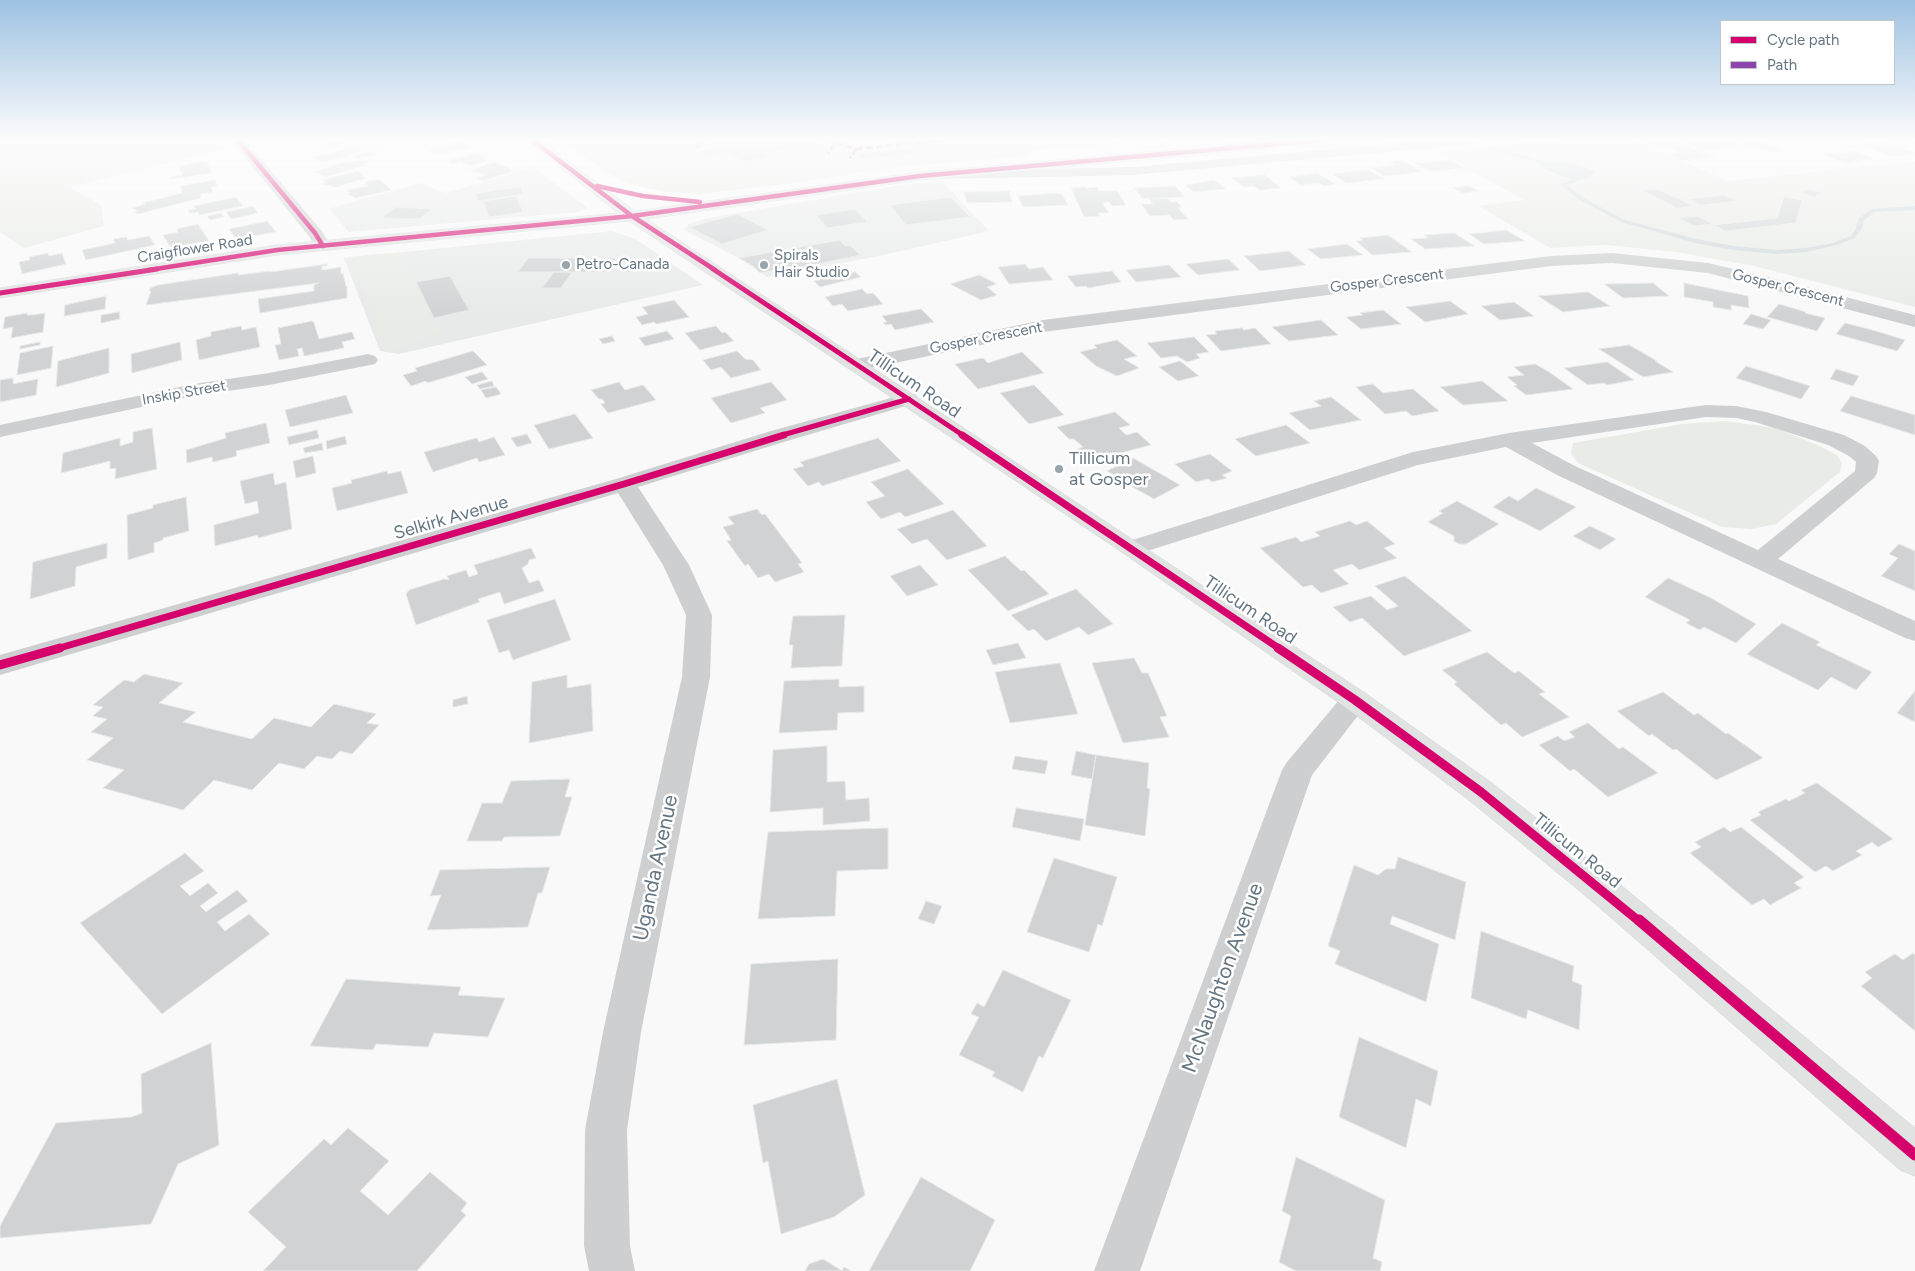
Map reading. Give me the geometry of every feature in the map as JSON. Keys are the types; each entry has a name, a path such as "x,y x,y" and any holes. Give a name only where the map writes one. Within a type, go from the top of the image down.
{"main road":[{"name":"Tillicum Road","path":"611,199 632,216 1132,548 1355,700 1481,792 1605,892 1915,1154"},
{"path":"673,199 732,201 747,199"},
{"name":"Craigflower Road","path":"0,293 277,250 632,216 751,199"}],"street":[{"path":"287,199 315,233 323,246"},
{"name":"Gosper Crescent","path":"857,365 1043,326 1542,262 1604,258 1708,268 1915,321"},
{"name":"Inskip Street","path":"0,431 185,391 269,380 368,360"},
{"name":"Selkirk Avenue","path":"0,665 624,484 909,399"},
{"path":"1132,548 1414,459 1509,440 1706,411 1759,416 1836,440 1857,451 1868,461 1866,474 1761,560"},
{"path":"1509,440 1565,470 1915,632"},
{"name":"Uganda Avenue","path":"612,1271 607,1246 606,1130 622,1032 696,677 699,615 676,565 624,484"},
{"name":"McNaughton Avenue","path":"1117,1271 1298,770 1355,700"}],"shaded area":[{"path":"0,199 91,199 102,206 104,226 24,248 0,232"},
{"path":"363,199 576,199 588,208 577,212 349,232 329,209"},
{"path":"817,199 959,199 989,231 879,256 767,277 737,257 684,230 688,224 708,218"},
{"path":"1915,199 1915,307 1754,266 1676,252 1606,245 1550,248 1478,206 1524,200"},
{"path":"612,231 636,239 703,285 399,354 380,351 344,258"},
{"path":"400,252 440,332 392,352 386,352 349,257"},
{"path":"1725,421 1776,428 1822,447 1838,456 1842,464 1840,472 1776,524 1752,529 1722,527 1578,463 1571,454 1573,443 1683,424"}],"building":[{"path":"157,199 196,199 138,214 134,212 138,211 132,208 145,204 142,203"},
{"path":"225,199 238,199 243,206 199,215 198,212 190,213 188,210 196,209 194,206"},
{"path":"517,199 523,212 489,217 483,201"},
{"path":"933,199 953,199 970,217 906,225 890,205"},
{"path":"966,199 1011,199 1012,202 967,203"},
{"path":"1020,199 1065,199 1068,205 1023,207"},
{"path":"1076,199 1122,199 1126,205 1112,206 1109,202 1102,203 1109,213 1098,213 1100,216 1084,217"},
{"path":"1149,199 1168,199 1171,202 1177,202 1182,207 1178,208 1188,219 1174,220 1169,215 1150,216 1141,204 1153,204"},
{"path":"1660,199 1679,199 1694,206 1677,208"},
{"path":"1689,199 1734,199 1738,201 1701,205"},
{"path":"1783,199 1802,200 1796,223 1725,231 1714,225 1777,218"},
{"path":"253,206 258,213 231,219 226,212"},
{"path":"396,207 432,209 419,219 382,218"},
{"path":"855,209 867,222 827,228 816,215"},
{"path":"221,213 224,217 210,220 207,216"},
{"path":"737,214 768,230 722,244 689,227"},
{"path":"1697,216 1713,224 1694,226 1678,218"},
{"path":"267,221 276,232 236,239 229,229"},
{"path":"198,224 209,241 171,248 163,235 178,232 177,229"},
{"path":"1506,230 1525,241 1484,244 1469,234"},
{"path":"1454,233 1475,246 1425,249 1411,239 1428,238 1424,235"},
{"path":"1388,235 1412,252 1372,255 1356,241 1363,240 1360,238"},
{"path":"149,236 155,245 86,260 82,250 115,243 113,239 126,237 128,240"},
{"path":"840,240 845,246 850,245 860,255 784,271 782,269 760,273 753,266 739,258"},
{"path":"1347,244 1363,255 1321,259 1307,249"},
{"path":"1289,251 1306,265 1260,271 1244,256"},
{"path":"48,253 49,256 62,253 66,264 22,274 19,262 30,260 29,257"},
{"path":"528,258 615,258 607,272 518,272"},
{"path":"1228,259 1240,270 1198,275 1186,264"},
{"path":"327,264 327,266 322,266 322,270 341,267 341,274 343,273 347,285 347,298 260,313 258,299 314,291 314,285 319,283 146,305 151,291 149,291 150,288 158,285 238,273 238,275 270,272"},
{"path":"1025,264 1029,269 1043,267 1053,280 1009,284 998,267"},
{"path":"1169,265 1181,277 1136,282 1126,270"},
{"path":"838,268 845,274 855,272 861,277 820,287 814,281 820,280 813,273"},
{"path":"1112,271 1121,282 1088,288 1086,286 1076,287 1067,276"},
{"path":"554,272 572,272 561,288 542,288"},
{"path":"979,275 997,284 987,287 997,295 981,300 950,284"},
{"path":"450,276 469,310 434,318 416,282"},
{"path":"1653,283 1669,296 1623,298 1604,284"},
{"path":"1684,283 1748,296 1749,308 1731,305 1731,310 1713,307 1713,302 1684,297"},
{"path":"862,289 867,294 873,293 883,304 848,311 842,304 833,306 825,297"},
{"path":"1588,292 1610,306 1563,312 1538,296"},
{"path":"106,296 105,309 64,316 65,305"},
{"path":"674,300 689,317 642,325 636,317 648,314 642,307"},
{"path":"1450,301 1468,314 1425,322 1406,307"},
{"path":"1514,302 1534,316 1500,320 1481,306"},
{"path":"1779,304 1825,318 1817,331 1767,317"},
{"path":"921,309 934,322 895,330 891,324 886,325 883,323 887,322 882,316"},
{"path":"1383,310 1401,324 1361,329 1346,317 1363,315 1360,313"},
{"path":"119,312 120,319 101,323 101,315"},
{"path":"27,313 27,315 33,315 45,313 43,332 11,338 13,327 3,329 5,317"},
{"path":"1751,314 1771,320 1763,329 1743,324"},
{"path":"1321,320 1338,335 1289,341 1272,327"},
{"path":"312,321 319,339 352,332 355,339 342,342 344,348 304,356 302,348 297,349 299,356 279,360 275,345 281,344 278,328"},
{"path":"1845,323 1905,340 1897,351 1836,334"},
{"path":"241,326 242,330 256,327 260,347 199,360 196,340 211,336 211,332"},
{"path":"716,326 722,333 725,332 734,341 700,350 685,333"},
{"path":"1242,328 1244,330 1255,328 1271,344 1221,351 1206,335 1217,334 1215,331"},
{"path":"667,331 674,339 645,346 639,338"},
{"path":"612,336 615,341 603,344 599,339"},
{"path":"1194,337 1209,352 1196,354 1200,358 1187,362 1177,356 1161,358 1147,343"},
{"path":"1117,340 1137,356 1124,359 1139,368 1117,376 1096,366 1080,352 1097,348 1094,345"},
{"path":"40,342 40,345 20,349 20,346"},
{"path":"180,342 182,360 132,373 131,354"},
{"path":"1629,345 1673,372 1643,377 1599,349"},
{"path":"53,346 51,368 17,375 20,353"},
{"path":"109,348 109,373 56,387 58,361"},
{"path":"473,351 487,365 411,386 403,375 417,371 415,368"},
{"path":"737,351 745,359 753,360 761,370 731,378 721,367 711,370 703,360"},
{"path":"1022,352 1044,373 978,389 955,364 983,358 988,363"},
{"path":"1180,361 1199,376 1178,381 1159,367"},
{"path":"1607,362 1634,380 1607,385 1604,383 1588,385 1564,368"},
{"path":"1535,364 1573,389 1526,395 1514,386 1517,385 1507,377 1524,375 1514,367"},
{"path":"1746,366 1810,386 1801,399 1736,378"},
{"path":"1836,369 1859,376 1853,386 1830,379"},
{"path":"482,372 488,379 472,384 465,377"},
{"path":"13,378 13,384 38,379 36,395 0,402 0,380"},
{"path":"492,381 494,386 480,389 477,385"},
{"path":"1482,381 1508,401 1463,405 1440,387"},
{"path":"619,382 625,390 643,385 656,400 608,413 601,404 605,403 591,390"},
{"path":"771,382 787,400 760,408 765,413 731,423 711,398"},
{"path":"1373,384 1383,393 1413,389 1439,411 1412,416 1406,411 1385,414 1356,387"},
{"path":"1034,385 1064,415 1029,424 1000,393"},
{"path":"496,387 501,394 486,398 481,390"},
{"path":"346,395 353,413 290,427 285,410"},
{"path":"1851,396 1915,415 1915,435 1840,411"},
{"path":"1331,397 1361,420 1310,430 1289,413 1321,406 1314,401"},
{"path":"1115,412 1130,425 1119,428 1126,435 1137,432 1151,445 1090,461 1078,449 1083,447 1074,439 1069,439 1057,427"},
{"path":"575,414 593,438 549,449 534,425"},
{"path":"266,423 270,443 236,451 237,456 213,462 212,457 187,463 186,450 226,438 225,433"},
{"path":"1286,425 1310,443 1256,456 1235,439"},
{"path":"152,428 157,469 115,479 116,468 110,469 110,461 61,473 63,453 120,438 120,446 133,442 133,432"},
{"path":"317,430 319,438 289,445 287,437"},
{"path":"527,434 532,443 517,447 511,438"},
{"path":"345,436 347,444 327,449 326,441"},
{"path":"494,437 505,455 479,462 477,458 433,472 424,452 477,438 479,442"},
{"path":"878,438 901,461 822,486 819,482 808,486 793,469 804,466 800,462"},
{"path":"322,443 323,450 305,453 303,448"},
{"path":"1210,454 1232,471 1222,475 1227,478 1212,482 1208,479 1196,482 1175,464"},
{"path":"313,456 316,473 296,478 293,461"},
{"path":"1133,458 1180,485 1154,499 1118,481 1121,479 1107,471"},
{"path":"908,469 944,504 905,517 900,512 881,519 866,502 885,496 871,482"},
{"path":"387,471 388,474 401,471 408,493 337,511 332,488 352,483 351,480"},
{"path":"273,473 275,485 286,482 292,529 215,546 214,525 259,513 257,501 245,504 240,481"},
{"path":"1536,488 1576,507 1540,531 1493,507 1509,496 1518,501"},
{"path":"186,497 189,531 163,538 163,540 154,543 154,552 128,560 127,515 153,508 153,505"},
{"path":"1457,501 1499,524 1466,544 1459,544 1454,541 1454,536 1428,522 1443,513 1439,511"},
{"path":"757,509 762,515 765,514 802,563 798,564 804,572 775,582 769,574 758,578 748,564 745,566 727,541 731,540 723,527 734,524 728,517"},
{"path":"953,510 987,546 947,560 927,539 912,544 897,529"},
{"path":"1350,521 1356,525 1367,521 1395,544 1384,548 1397,558 1359,570 1352,564 1333,570 1349,584 1321,593 1312,585 1303,587 1260,548 1296,537 1301,542 1320,536 1315,532"},
{"path":"1590,526 1616,539 1600,550 1573,536"},
{"path":"107,543 107,558 76,567 75,586 30,599 33,562"},
{"path":"1899,544 1915,551 1915,591 1881,576 1898,558 1889,554"},
{"path":"531,548 536,558 529,560 528,564 522,568 529,583 539,580 544,591 504,604 500,592 478,599 480,602 416,625 406,594 409,590 444,579 449,580 447,576 466,570 469,577 478,574 474,565"},
{"path":"1005,556 1021,571 1024,570 1049,594 1008,611 968,570"},
{"path":"920,565 938,585 907,596 890,576"},
{"path":"1405,576 1472,631 1404,656 1362,618 1350,622 1333,607 1371,596 1387,610 1398,606 1375,586"},
{"path":"1668,578 1711,598 1756,624 1736,643 1704,627 1700,630 1686,623 1690,620 1645,597"},
{"path":"1076,589 1113,624 1088,635 1079,627 1046,641 1034,629 1028,631 1011,615"},
{"path":"555,599 571,640 513,660 509,650 499,653 487,620"},
{"path":"845,615 842,666 791,668 793,645 789,645 793,616"},
{"path":"1782,623 1820,642 1816,645 1872,672 1856,690 1831,677 1818,690 1747,654"},
{"path":"1018,643 1026,658 993,665 986,650"},
{"path":"1487,652 1514,673 1519,671 1545,692 1539,694 1569,717 1522,737 1506,723 1501,725 1454,684 1457,682 1442,670"},
{"path":"1134,658 1142,673 1148,673 1167,716 1160,717 1169,737 1123,743 1092,663"},
{"path":"1060,663 1078,714 1010,723 995,672"},
{"path":"144,674 183,683 159,703 196,712 183,722 252,739 274,718 311,727 334,704 376,714 367,723 379,725 352,754 340,751 332,759 317,756 304,769 279,763 252,790 214,780 183,810 103,788 124,770 87,760 113,738 91,732 107,719 93,716 103,707 93,705 124,680 134,682"},
{"path":"567,675 567,688 591,684 593,731 529,743 532,682"},
{"path":"839,679 839,687 864,686 864,712 838,713 837,730 779,733 784,681"},
{"path":"1915,691 1915,722 1897,713"},
{"path":"1663,692 1694,715 1698,713 1763,758 1716,780 1676,749 1673,750 1652,734 1649,736 1617,711"},
{"path":"467,696 468,704 453,707 453,700"},
{"path":"1588,723 1619,749 1623,747 1658,773 1608,797 1574,769 1570,771 1539,745 1558,736 1564,741 1575,737 1569,732"},
{"path":"827,746 827,782 845,781 846,800 869,798 870,821 823,825 823,808 770,812 773,750"},
{"path":"1076,751 1096,755 1092,779 1071,775"},
{"path":"1096,755 1149,763 1147,788 1150,789 1145,836 1085,825"},
{"path":"1015,756 1048,761 1045,774 1012,769"},
{"path":"570,779 565,797 572,797 560,836 504,837 502,841 467,841 482,803 502,803 511,781"},
{"path":"1817,783 1893,839 1878,847 1872,842 1856,851 1862,855 1833,871 1826,866 1815,872 1750,820 1761,815 1758,812 1786,799 1789,801 1805,793 1801,790"},
{"path":"1016,808 1084,819 1080,841 1012,827"},
{"path":"1724,827 1730,832 1741,827 1804,877 1794,883 1801,888 1770,905 1764,899 1752,905 1690,853 1701,847 1695,842"},
{"path":"888,828 888,869 837,871 835,916 758,919 768,832"},
{"path":"185,853 204,871 180,886 190,896 208,883 218,893 200,906 206,912 237,890 248,901 217,922 225,931 249,914 270,934 162,1014 80,923"},
{"path":"1398,857 1466,882 1455,940 1392,916 1390,924 1439,944 1426,1002 1335,964 1340,951 1328,946 1354,865 1378,875 1386,869 1395,869"},
{"path":"1054,858 1117,877 1102,926 1098,924 1089,952 1027,932"},
{"path":"550,867 542,893 538,893 528,927 427,930 441,895 430,896 440,870"},
{"path":"926,901 942,906 934,924 918,919"},
{"path":"1481,931 1574,966 1572,981 1582,985 1579,1030 1528,1010 1526,1019 1471,998"},
{"path":"1913,953 1915,955 1915,1031 1861,986 1872,978 1865,972 1895,954 1903,960"},
{"path":"838,959 836,1040 744,1045 751,964"},
{"path":"1003,970 1071,1000 1043,1058 1039,1056 1023,1092 992,1076 995,1072 959,1055 979,1017 971,1014 977,1003 984,1007"},
{"path":"346,979 461,987 458,995 505,998 488,1037 434,1033 428,1047 376,1044 373,1050 310,1046"},
{"path":"1359,1037 1438,1071 1431,1106 1416,1099 1406,1148 1339,1117"},
{"path":"211,1043 219,1145 178,1164 151,1224 0,1238 0,1226 56,1123 132,1117 142,1113 141,1074"},
{"path":"837,1079 865,1195 834,1217 781,1234 768,1161 763,1163 753,1105"},
{"path":"348,1128 389,1161 360,1191 388,1215 430,1172 467,1203 461,1211 466,1215 417,1271 263,1271 286,1247 248,1212 324,1139 331,1145"},
{"path":"1296,1157 1385,1200 1373,1258 1382,1262 1380,1271 1296,1271 1279,1262 1291,1216 1282,1211"},
{"path":"921,1177 995,1220 970,1271 869,1271"},
{"path":"823,1259 842,1271 805,1271 809,1264"},
{"path":"844,1267 851,1271 842,1271"}],"waterway":[{"path":"1582,199 1623,221 1695,241 1734,248 1777,252 1806,250 1835,244 1853,237 1859,228 1861,219 1874,210 1915,208"}],"cycle path":[{"path":"287,199 315,233 323,246"},
{"path":"610,199 632,216 1132,548 1355,700 1481,792 1605,892 1915,1155"},
{"path":"674,199 700,202"},
{"path":"0,293 277,250 632,216 752,199"},
{"path":"0,665 624,484 779,436 909,399"}],"place":[{"name":"Petro-Canada","path":"566,265"},
{"name":"Spirals Hair Studio","path":"764,265"},
{"name":"Tillicum at Gosper","path":"1059,469"}]}
